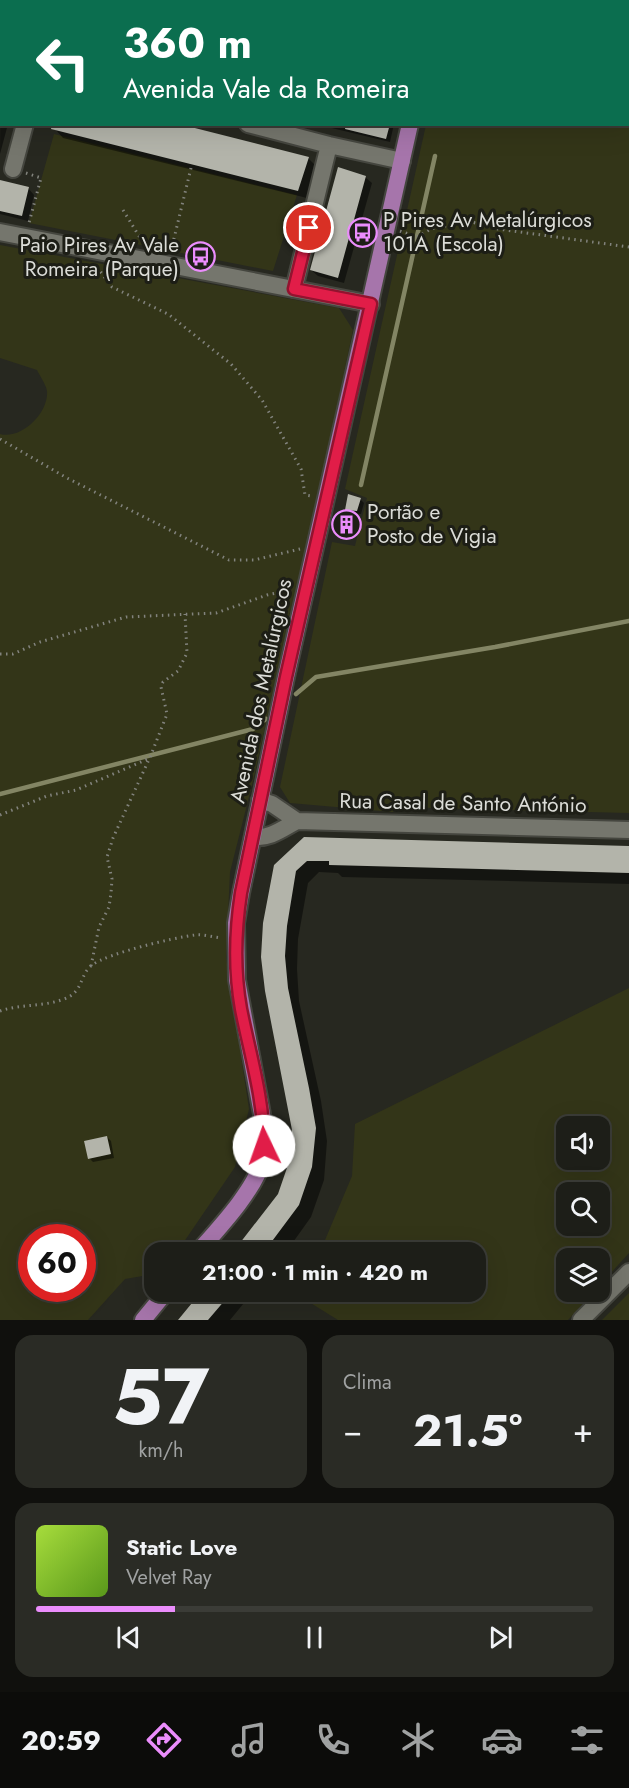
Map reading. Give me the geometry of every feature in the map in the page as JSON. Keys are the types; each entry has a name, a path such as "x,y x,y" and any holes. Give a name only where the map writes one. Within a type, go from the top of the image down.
{"main road":[{"name":"Avenida dos Metalúrgicos","path":"206,1242 250,1186 262,1162 264,1146 261,1106 238,989 236,940 241,893 410,126"},
{"path":"143,1320 158,1302"}],"street":[{"path":"13,169 24,126"},
{"path":"256,126 402,161"},
{"path":"294,289 329,145"},
{"path":"0,232 371,304"},
{"path":"253,837 270,836 297,821 272,804 260,800"},
{"name":"Rua Casal de Santo António","path":"297,821 629,830"},
{"path":"581,1320 629,1272"}],"path":[{"path":"168,265 191,168"},
{"path":"13,169 41,178 25,237"},
{"path":"123,210 139,236 172,245"},
{"path":"398,230 417,237 431,229 468,221 498,229 629,247"},
{"path":"97,251 94,263 112,287 168,314 231,364 262,400 275,427 301,469 305,495 327,500"},
{"path":"0,439 67,478 229,560 254,560 316,546"},
{"path":"0,654 13,654 40,642 112,620 126,617 216,613 267,595 307,586"},
{"path":"0,1011 33,1006 70,996 76,993 91,966 99,927 109,907 112,879 107,857 113,838 167,714 161,687 163,682 178,671 187,653 185,614"},
{"path":"0,815 47,796 76,790 149,758"},
{"path":"91,966 128,950 196,935 236,940"}],"green space":[{"path":"426,126 629,126 629,813 395,807 393,812 290,803 280,787 332,542 355,546 367,498 345,489"},
{"path":"54,134 297,195 273,271 29,223"},
{"path":"0,245 339,308 353,330 308,543 230,872 226,957 249,1109 235,1167 184,1242 144,1242 144,1276 125,1279 88,1320 0,1320 0,434 8,435 25,429 39,416 47,391 37,370 0,358"},
{"path":"629,988 629,1253 610,1274 610,1248 556,1248 556,1302 585,1302 568,1320 338,1320 309,1302 486,1302 486,1242 324,1242 352,1176 355,1124"},
{"path":"629,1293 629,1320 602,1320"}],"building":[{"path":"52,126 187,126 309,157 298,191 51,129"},
{"path":"346,126 389,126 386,139 345,129"},
{"path":"338,167 366,176 338,278 310,270"},
{"path":"0,180 29,187 22,216 0,211"},
{"path":"348,494 361,498 357,511 345,510"},
{"path":"304,837 629,846 629,873 329,865 329,861 307,861 296,871 287,926 285,956 288,988 316,1128 312,1167 299,1205 271,1242 241,1242 278,1194 289,1162 292,1130 265,991 261,957 263,923 274,865"},
{"path":"107,1136 111,1154 88,1159 84,1141"},
{"path":"193,1302 223,1302 208,1320 178,1320"}],"waterway":[{"path":"361,485 435,156"},
{"path":"296,694 316,677 495,647 629,621"},
{"path":"0,794 253,729 266,719"}],"place":[{"name":"P Pires Av Metalúrgicos 101A (Escola)","path":"362,232"},
{"name":"Paio Pires Av Vale Romeira (Parque)","path":"200,257"},
{"name":"Portão e Posto de Vigia","path":"346,524"}],"route":[{"path":"264,1146 261,1106 237,980 236,923 282,698 371,304 294,289 309,228"}]}
